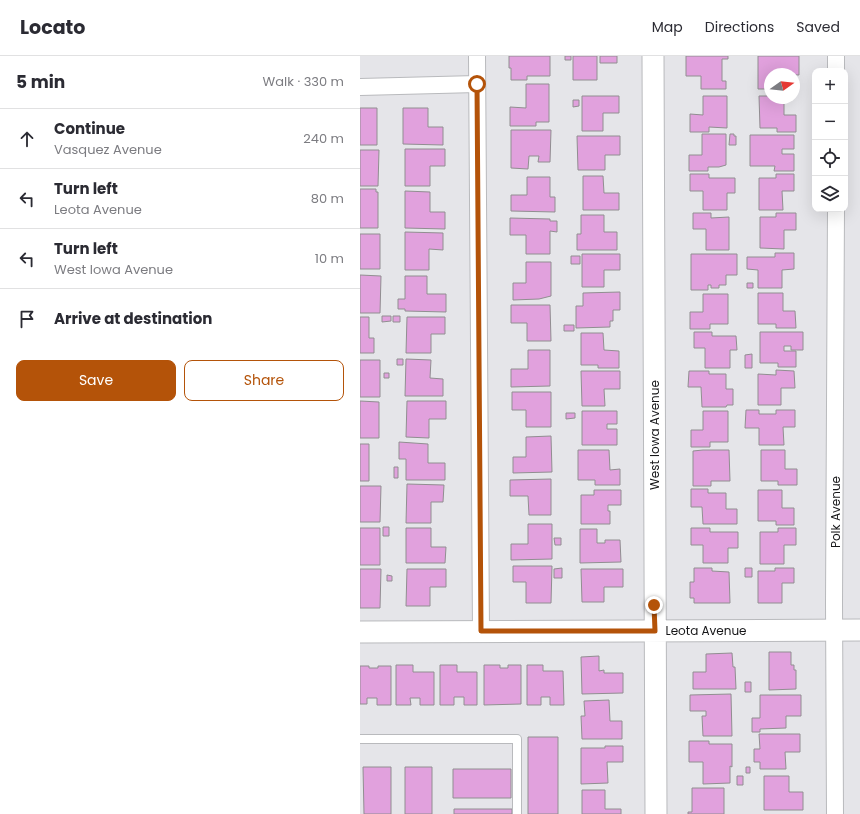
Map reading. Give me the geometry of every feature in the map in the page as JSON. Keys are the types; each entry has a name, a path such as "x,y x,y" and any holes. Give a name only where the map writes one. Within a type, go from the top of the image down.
{"street":[{"path":"477,56 481,631"},
{"name":"West Iowa Avenue","path":"653,56 656,814"},
{"path":"836,56 836,68"},
{"path":"360,87 477,84"},
{"name":"Polk Avenue","path":"835,814 834,630 836,212"},
{"name":"Leota Avenue","path":"360,632 860,630"}],"lane":[{"path":"360,739 517,739 517,814"}],"building":[{"path":"509,56 550,56 550,76 527,76 527,80 511,80"},
{"path":"565,56 571,56 571,60 565,60"},
{"path":"573,56 597,56 597,80 573,80"},
{"path":"600,56 617,56 617,63 600,63"},
{"path":"686,56 728,56 728,59 722,59 722,81 726,81 726,89 701,89 701,76 686,76"},
{"path":"758,56 799,56 799,68 764,68 764,89 758,89"},
{"path":"526,84 549,84 549,122 536,122 536,126 510,126 510,107 526,108"},
{"path":"582,96 619,96 619,113 603,113 603,131 582,131"},
{"path":"703,96 727,96 727,128 709,127 709,132 690,132 690,114 703,115"},
{"path":"759,96 764,96 764,104 784,104 784,115 796,115 796,132 777,132 777,128 760,128"},
{"path":"573,100 579,100 579,106 573,107"},
{"path":"360,108 377,108 377,145 360,145"},
{"path":"403,108 428,108 428,127 443,127 443,145 403,144"},
{"path":"511,130 551,130 550,162 538,162 539,156 529,156 528,169 511,168"},
{"path":"702,134 726,134 726,165 719,167 708,167 708,171 689,171 689,155 702,155"},
{"path":"730,134 734,134 734,136 736,136 736,145 729,145"},
{"path":"750,135 794,135 794,149 782,149 782,154 794,154 794,171 774,171 775,166 750,166"},
{"path":"577,136 620,136 620,155 605,155 605,170 578,170"},
{"path":"405,149 445,149 445,166 430,166 430,186 405,186"},
{"path":"360,150 379,150 378,186 360,186"},
{"path":"690,174 709,174 709,178 735,178 735,193 727,193 727,210 703,210 703,191 690,191"},
{"path":"776,174 794,174 794,191 782,191 783,210 759,210 759,178 776,178"},
{"path":"583,176 603,176 604,193 619,193 619,210 583,210"},
{"path":"527,177 550,177 550,197 555,197 555,212 511,211 511,195 527,195"},
{"path":"360,189 376,189 376,192 378,192 378,228 360,228"},
{"path":"405,191 430,192 430,212 445,212 445,229 405,228"},
{"path":"693,213 711,213 711,218 729,217 729,250 706,250 706,229 693,229"},
{"path":"776,213 796,213 796,230 784,230 784,249 760,248 760,217 776,217"},
{"path":"581,215 604,215 604,232 617,232 617,250 577,250 577,234 581,234"},
{"path":"510,218 550,219 550,221 557,221 557,232 550,231 550,254 526,254 526,235 510,235"},
{"path":"405,232 443,233 443,250 429,249 429,270 405,270"},
{"path":"360,234 380,234 380,269 360,269"},
{"path":"775,253 794,253 794,269 782,270 782,288 758,288 758,270 747,269 747,257 775,257"},
{"path":"582,254 620,254 620,270 604,270 604,287 582,287"},
{"path":"691,254 737,254 737,275 726,275 726,285 719,285 719,288 711,288 711,285 708,285 708,290 691,290"},
{"path":"571,256 580,256 580,264 571,264"},
{"path":"526,262 551,262 551,296 539,299 513,300 513,283 526,283"},
{"path":"360,275 381,276 380,313 360,313"},
{"path":"405,276 427,276 427,294 446,294 446,312 405,311 405,309 398,309 398,299 405,299"},
{"path":"747,283 753,283 753,288 747,288"},
{"path":"620,292 620,310 613,310 613,321 610,321 610,327 576,328 576,306 583,306 583,293"},
{"path":"758,293 783,293 783,311 795,311 796,328 776,328 776,324 758,324"},
{"path":"703,294 728,294 728,324 710,324 710,329 690,329 690,312 703,312"},
{"path":"511,305 550,305 551,341 527,341 527,323 511,323"},
{"path":"382,316 391,316 391,321 382,322"},
{"path":"393,316 400,316 400,322 393,322"},
{"path":"360,317 369,317 369,338 374,338 374,353 360,353"},
{"path":"407,317 445,317 445,334 431,334 431,353 406,353"},
{"path":"564,325 574,325 574,331 564,331"},
{"path":"694,332 712,332 712,336 736,336 737,350 730,350 730,368 705,368 705,348 694,348"},
{"path":"760,332 803,332 803,350 791,350 791,346 784,346 784,351 796,351 796,367 778,367 778,363 760,363"},
{"path":"581,333 603,333 604,350 619,351 619,368 598,368 598,365 581,365"},
{"path":"528,350 550,350 550,386 511,387 511,369 528,369"},
{"path":"752,354 752,368 745,368 745,355"},
{"path":"397,359 403,359 403,365 397,365"},
{"path":"406,359 431,360 430,378 443,379 443,396 405,396"},
{"path":"360,360 380,360 380,397 360,397"},
{"path":"776,370 794,371 795,388 781,388 781,405 758,405 758,374 776,375"},
{"path":"581,371 620,371 620,389 604,389 605,406 582,406"},
{"path":"689,371 709,371 709,374 726,374 726,389 733,389 733,405 727,405 726,407 702,407 701,387 688,387"},
{"path":"384,373 389,373 389,378 384,378"},
{"path":"512,392 551,392 551,427 526,427 526,410 512,410"},
{"path":"360,401 379,402 379,438 360,438"},
{"path":"407,401 446,401 446,419 429,419 429,438 406,437"},
{"path":"746,410 759,410 759,414 776,414 776,410 795,410 795,427 783,427 784,445 759,445 759,428 745,428"},
{"path":"582,411 617,411 617,424 607,424 607,429 617,429 617,445 582,445"},
{"path":"703,411 728,411 728,442 710,442 710,447 691,447 691,430 703,430"},
{"path":"566,413 575,413 575,418 566,419"},
{"path":"551,436 552,472 513,473 513,457 526,457 526,437"},
{"path":"399,442 428,444 428,463 445,463 445,480 406,480 406,459 399,459"},
{"path":"360,444 369,444 369,481 360,481"},
{"path":"578,450 609,450 610,470 620,469 620,485 595,485 595,480 578,480"},
{"path":"729,450 730,481 711,481 711,486 693,486 693,451"},
{"path":"761,450 785,450 785,469 797,469 797,485 778,485 778,481 761,481"},
{"path":"394,467 398,467 398,478 394,478"},
{"path":"551,479 551,515 529,515 528,496 510,496 510,480"},
{"path":"407,484 444,485 443,502 431,502 431,523 406,523"},
{"path":"360,486 381,486 380,522 360,522"},
{"path":"691,489 708,489 708,493 726,493 726,509 737,509 737,524 703,524 702,507 691,507"},
{"path":"594,490 621,490 621,505 608,505 608,511 610,511 610,524 581,524 581,495 594,495"},
{"path":"758,490 782,490 782,508 794,508 794,525 776,525 776,521 758,521"},
{"path":"528,524 552,524 552,559 511,560 511,544 528,544"},
{"path":"383,527 389,527 389,536 383,536"},
{"path":"360,528 380,528 380,565 360,565"},
{"path":"406,528 431,528 431,547 446,547 445,563 406,563"},
{"path":"691,528 710,528 710,532 738,532 738,548 728,548 728,563 703,563 703,545 691,545"},
{"path":"778,528 796,528 796,545 784,545 784,564 760,564 760,532 778,532"},
{"path":"580,529 597,529 597,543 605,543 605,540 620,540 621,562 580,563"},
{"path":"554,538 561,538 561,545 555,545"},
{"path":"513,566 552,566 551,603 526,603 526,582 513,582"},
{"path":"562,568 562,578 554,578 554,569"},
{"path":"694,568 712,568 712,571 729,572 730,603 694,603 694,598 690,598 690,582 694,582"},
{"path":"745,568 752,568 752,577 745,577"},
{"path":"775,568 794,568 794,583 782,583 782,603 758,603 758,571 775,571"},
{"path":"360,569 381,569 380,608 360,608"},
{"path":"407,569 446,569 446,587 430,587 430,606 406,606"},
{"path":"581,569 623,569 623,587 604,587 604,602 582,602"},
{"path":"387,575 392,576 392,581 387,581"},
{"path":"769,652 791,652 791,665 794,665 794,670 796,670 796,689 769,690"},
{"path":"732,653 733,667 735,667 736,689 693,689 693,672 706,672 706,654"},
{"path":"599,656 599,671 604,670 604,673 623,673 623,693 582,694 581,657"},
{"path":"396,665 413,665 413,672 434,672 434,705 420,705 420,698 410,698 411,705 396,705"},
{"path":"440,665 457,665 457,672 477,672 477,705 464,705 464,697 454,697 454,705 440,705"},
{"path":"484,665 500,665 500,668 508,668 508,665 521,665 521,704 484,705"},
{"path":"527,665 543,665 543,671 563,671 564,705 550,705 550,697 541,697 541,705 527,705"},
{"path":"360,666 378,668 378,666 391,666 391,705 377,705 377,698 367,698 367,704 360,704"},
{"path":"745,682 751,682 751,692 745,692"},
{"path":"731,694 732,736 703,736 702,716 706,716 706,711 690,711 690,695"},
{"path":"760,695 801,695 801,716 786,716 786,728 760,729 760,732 752,732 752,718 760,718"},
{"path":"609,700 610,721 622,721 622,739 582,739 581,716 585,716 584,701"},
{"path":"759,734 800,734 800,752 785,752 786,769 760,769 760,762 754,762 754,749 760,749"},
{"path":"528,737 558,737 558,814 528,814"},
{"path":"689,741 709,741 709,744 732,744 730,783 703,784 703,762 689,762"},
{"path":"605,746 623,746 623,762 607,762 608,783 581,784 581,748 605,748"},
{"path":"363,767 391,767 391,814 364,814"},
{"path":"405,767 432,767 432,814 405,814"},
{"path":"746,767 750,767 750,773 746,773"},
{"path":"453,769 511,769 511,798 453,798"},
{"path":"737,776 743,776 743,785 737,785"},
{"path":"764,776 789,776 789,792 803,792 803,810 764,810"},
{"path":"692,788 724,788 724,814 688,814 688,812 692,812"},
{"path":"582,790 605,790 605,809 621,809 621,814 582,814"},
{"path":"454,809 512,809 512,814 454,814"}],"route":[{"path":"477,84 481,631 655,631 654,605"}]}
